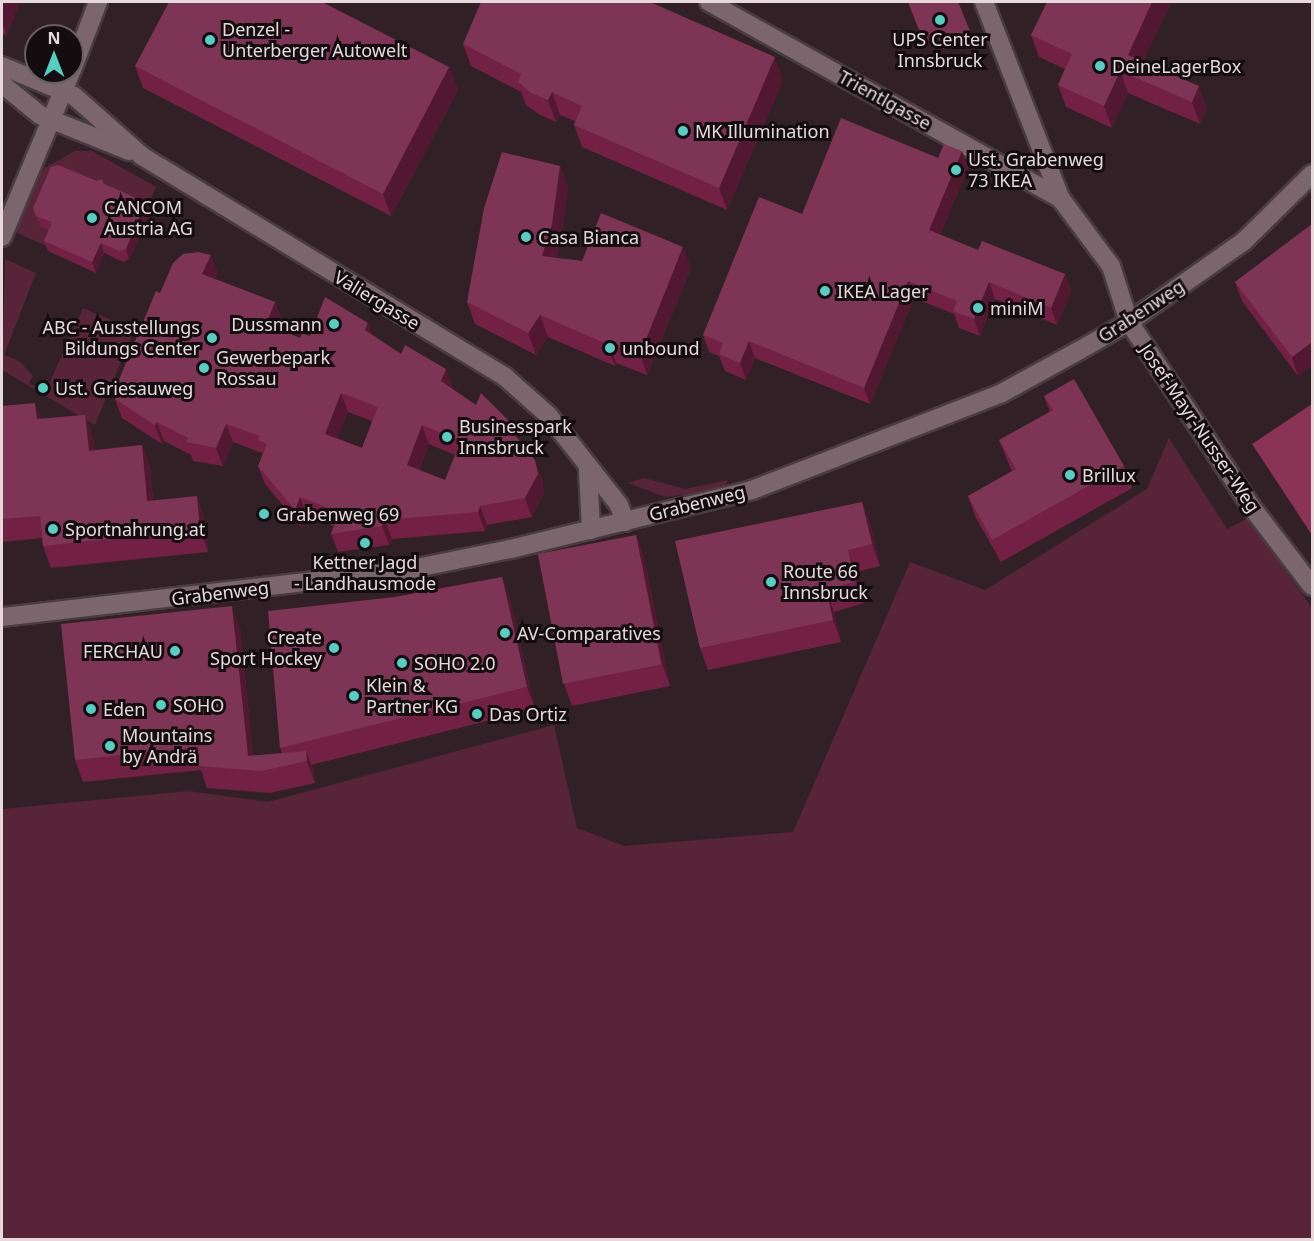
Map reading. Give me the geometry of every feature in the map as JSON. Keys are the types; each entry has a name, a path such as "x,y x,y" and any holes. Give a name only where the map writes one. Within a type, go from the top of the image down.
{"street":[{"path":"84,39 98,2"},
{"name":"Trientlgasse","path":"709,2 1061,199"},
{"name":"Josef-Mayr-Nusser-Weg","path":"984,2 1061,199 1111,266 1129,322 1250,505 1312,586"},
{"name":"Valiergasse","path":"2,66 74,96 142,156"},
{"name":"Valiergasse","path":"2,84 40,115 142,156 504,376 549,416 588,470 619,505 625,522"},
{"path":"2,237 67,84"},
{"name":"Grabenweg","path":"2,617 407,570 591,530 752,490 1000,394 1129,322 1243,242 1312,174"},
{"path":"588,470 591,530"}],"shaded area":[{"path":"75,151 92,151 156,187 148,206 114,191 56,233 49,247 15,232 43,169"},
{"path":"5,259 36,273 4,355 19,361 33,376 29,383 45,393 83,308 132,329 140,316 95,425 2,370"},
{"path":"1312,404 1312,535 1252,444"},
{"path":"1169,438 1227,529 1248,518 1312,608 1312,1239 2,1239 2,809 189,791 268,802 554,725 577,828 624,846 793,832 910,562 985,590 1147,489"},
{"path":"644,478 685,489 728,480 722,490 665,497 628,483"}],"building":[{"path":"169,2 322,2 449,67 383,194 135,66"},
{"path":"481,2 650,2 775,57 719,188 574,125 582,106 552,92 548,100 531,93 518,82 521,74 463,44"},
{"name":"UPS Center Innsbruck","path":"908,2 958,2 970,31 941,43 936,31 922,37"},
{"name":"DeineLagerBox","path":"1047,2 1152,2 1128,55 1199,86 1192,102 1120,71 1104,106 1058,85 1072,54 1031,35"},
{"name":"IKEA Lager","path":"841,118 938,158 944,144 962,151 929,230 978,250 982,241 1065,274 1051,308 989,282 974,319 953,311 957,301 908,281 864,388 749,341 740,363 719,354 723,343 703,335 759,197 802,214"},
{"path":"502,152 560,166 552,224 542,256 582,261 601,213 683,247 640,354 608,341 607,344 540,315 528,333 467,302 484,208"},
{"name":"CANCOM Austria AG","path":"58,165 97,181 102,179 104,184 141,200 144,206 126,249 119,251 101,243 92,262 44,241 52,222 36,216 33,208 51,167"},
{"path":"1312,224 1312,342 1292,357 1235,282"},
{"path":"198,252 211,255 202,274 275,302 266,324 300,338 302,333 310,336 325,297 368,323 365,330 401,354 405,345 446,369 441,381 476,405 481,393 512,424 510,429 535,460 538,474 525,498 480,506 478,512 385,520 382,526 331,534 339,512 300,497 295,510 258,466 267,444 258,440 260,436 226,424 216,448 187,442 188,438 157,422 155,425 115,399 122,384 118,382 156,291 160,293 173,263 183,254","holes":["341,393 378,407 362,448 325,434","422,425 461,441 445,480 407,465"]},
{"name":"Brillux","path":"1074,379 1124,466 992,540 968,496 1016,469 999,440 1053,410 1044,396"},
{"path":"35,403 37,419 85,415 89,451 142,445 147,501 197,496 200,529 43,546 40,516 2,519 2,406"},
{"path":"862,502 872,544 848,550 856,581 826,590 833,620 700,648 675,541"},
{"path":"636,535 661,665 563,684 538,554"},
{"name":"SOHO 2.0","path":"502,577 527,687 280,748 268,611 395,597"},
{"name":"SOHO","path":"232,606 248,756 306,751 307,761 262,771 199,766 198,747 75,760 61,624"}],"place":[{"name":"UPS Center Innsbruck","path":"940,20"},
{"name":"Denzel - Unterberger Autowelt","path":"210,40"},
{"name":"DeineLagerBox","path":"1100,66"},
{"name":"MK Illumination","path":"683,131"},
{"name":"Ust. Grabenweg 73 IKEA","path":"956,170"},
{"name":"CANCOM Austria AG","path":"92,218"},
{"name":"Casa Bianca","path":"526,237"},
{"name":"IKEA Lager","path":"825,291"},
{"name":"miniM","path":"978,308"},
{"name":"Dussmann","path":"334,324"},
{"name":"ABC - Ausstellungs Bildungs Center","path":"212,338"},
{"name":"unbound","path":"610,348"},
{"name":"Gewerbepark Rossau","path":"204,368"},
{"name":"Ust. Griesauweg","path":"43,388"},
{"name":"Businesspark Innsbruck","path":"447,437"},
{"name":"Brillux","path":"1070,475"},
{"name":"Grabenweg 69","path":"264,514"},
{"name":"Sportnahrung.at","path":"53,529"},
{"name":"Kettner Jagd - Landhausmode","path":"365,543"},
{"name":"Route 66 Innsbruck","path":"771,582"},
{"name":"AV-Comparatives","path":"505,633"},
{"name":"Create Sport Hockey","path":"334,648"},
{"name":"FERCHAU","path":"175,651"},
{"name":"SOHO 2.0","path":"402,663"},
{"name":"Klein & Partner KG","path":"354,696"},
{"name":"SOHO","path":"161,705"},
{"name":"Eden","path":"91,709"},
{"name":"Das Ortiz","path":"477,714"},
{"name":"Mountains by Andrä","path":"110,746"}]}
